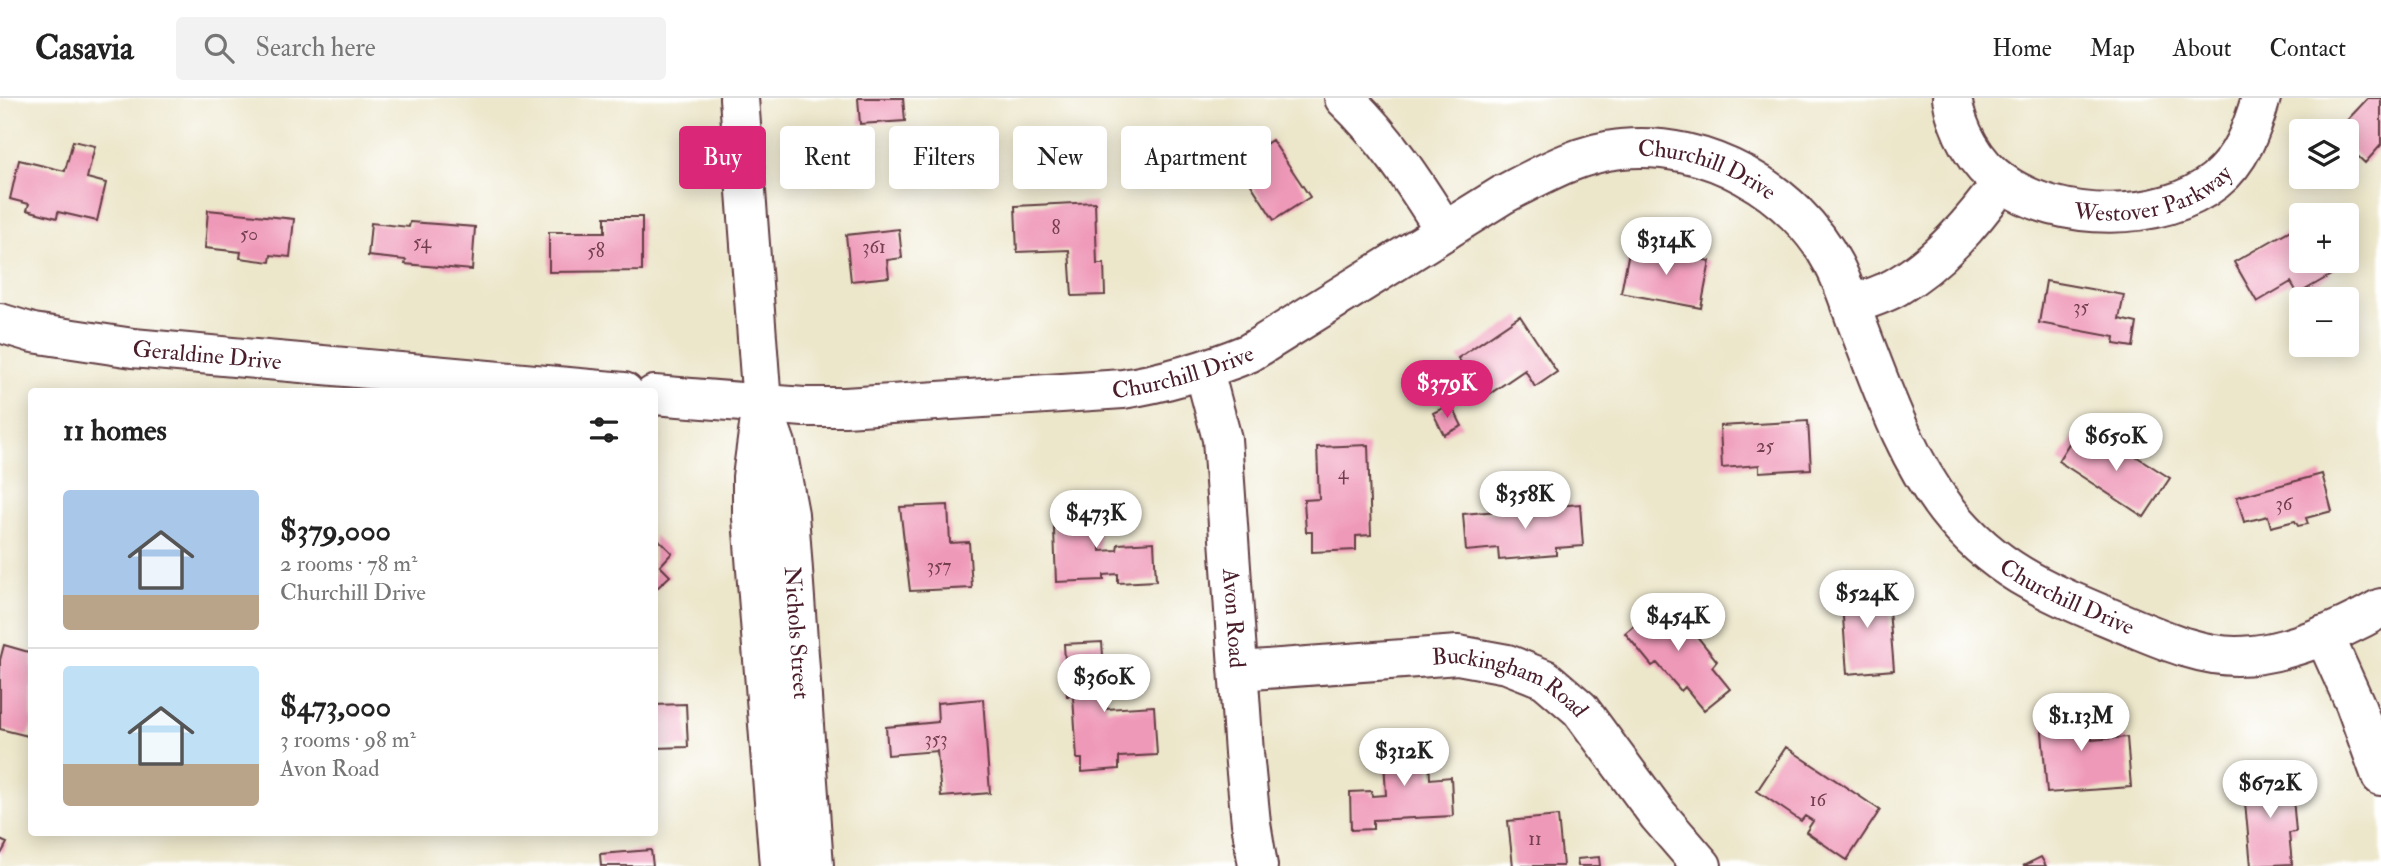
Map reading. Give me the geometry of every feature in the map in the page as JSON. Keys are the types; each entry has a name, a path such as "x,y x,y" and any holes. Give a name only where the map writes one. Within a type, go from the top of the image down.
{"street":[{"name":"Nichols Street","path":"739,98 762,404 752,477 752,518 779,866"},
{"path":"1344,98 1389,147 1445,231"},
{"name":"Westover Parkway","path":"1952,98 1961,131 1972,151 2001,183 2022,195 2073,210 2136,211 2168,205 2215,181 2231,164 2249,135 2261,98"},
{"name":"Churchill Drive","path":"762,404 845,407 1123,389 1204,371 1248,353 1504,194 1545,173 1581,157 1621,149 1660,149 1699,155 1736,170 1772,192 1801,217 1823,243 1836,269 1898,427 1919,471 1975,542 2009,570 2042,589 2158,638 2199,652 2235,656 2276,651 2323,635 2381,608"},
{"path":"1850,305 1876,297 1920,270 1961,232 2001,183"},
{"name":"Geraldine Drive","path":"0,323 44,335 133,348 579,388"},
{"name":"Avon Road","path":"1204,371 1222,439 1244,753 1258,866"},
{"path":"658,395 762,404"},
{"name":"Nichols Street","path":"762,404 776,444 789,513 814,866"},
{"path":"2323,635 2355,704 2381,776"},
{"name":"Buckingham Road","path":"1239,671 1458,655 1507,664 1545,680 1580,709 1658,815 1702,866"}],"building":[{"path":"858,98 903,98 905,121 860,124"},
{"path":"2368,98 2381,98 2381,145 2365,163 2359,157 2359,119 2348,119"},
{"path":"73,141 95,146 87,178 106,183 97,221 58,212 57,218 27,210 29,204 10,199 19,160 65,171"},
{"path":"1271,141 1310,197 1274,220 1254,189 1271,189"},
{"path":"1095,202 1097,264 1104,264 1105,295 1072,296 1069,250 1017,252 1015,206"},
{"path":"208,210 294,219 290,257 271,255 270,262 240,258 241,252 205,248"},
{"path":"605,217 642,217 642,271 549,272 549,232 605,232"},
{"path":"410,222 475,227 472,270 405,264 406,260 368,256 371,223 409,227"},
{"path":"899,229 902,258 887,260 889,277 851,281 846,235"},
{"path":"2289,231 2289,273 2331,275 2310,287 2294,287 2291,282 2257,302 2234,262"},
{"path":"1630,246 1710,261 1701,308 1621,293"},
{"path":"2046,281 2124,295 2119,319 2137,323 2133,347 2114,344 2115,337 2039,323"},
{"path":"1520,316 1557,372 1535,387 1525,370 1485,397 1458,358"},
{"path":"1451,404 1462,426 1444,435 1433,413"},
{"path":"1808,421 1811,469 1759,472 1759,465 1722,468 1720,426"},
{"path":"2075,434 2101,451 2109,439 2170,478 2144,517 2058,461"},
{"path":"1368,445 1371,535 1356,536 1356,550 1312,552 1312,532 1306,532 1304,500 1319,499 1317,447"},
{"path":"2322,474 2332,511 2306,518 2308,524 2298,526 2295,521 2271,527 2268,516 2244,522 2237,497"},
{"path":"1097,503 1100,551 1117,550 1118,544 1154,542 1156,581 1118,583 1118,574 1104,575 1104,580 1056,582 1053,504"},
{"path":"1580,504 1583,546 1556,548 1556,555 1499,560 1498,548 1466,551 1463,514"},
{"path":"948,505 950,543 969,542 972,588 910,591 900,507"},
{"path":"658,539 672,553 660,566 670,576 658,587"},
{"path":"1887,586 1894,670 1847,674 1841,589"},
{"path":"1666,598 1717,661 1712,667 1730,689 1704,710 1685,687 1681,691 1657,663 1652,666 1625,633"},
{"path":"1102,642 1107,709 1154,706 1157,755 1119,757 1119,769 1082,772 1082,759 1077,759 1073,696 1067,696 1064,644"},
{"path":"4,645 28,652 28,736 0,729 0,660"},
{"path":"983,699 990,793 941,797 937,751 888,755 886,727 938,722 937,703"},
{"path":"2089,703 2092,740 2127,737 2131,787 2047,793 2040,707"},
{"path":"686,704 688,747 658,748 658,705"},
{"path":"1428,739 1430,779 1451,777 1453,816 1373,820 1373,829 1351,830 1350,792 1371,791 1372,796 1386,795 1383,742"},
{"path":"1786,747 1880,810 1847,860 1806,832 1813,821 1805,816 1801,821 1757,791"},
{"path":"2291,776 2296,832 2289,833 2292,864 2251,866 2243,781"},
{"path":"1558,816 1563,866 1513,866 1508,821"},
{"path":"0,840 7,843 0,856"},
{"path":"651,850 653,866 601,866 600,854"},
{"path":"1599,857 1600,866 1578,866 1577,859"},
{"path":"2041,857 2046,866 2023,866"}]}
